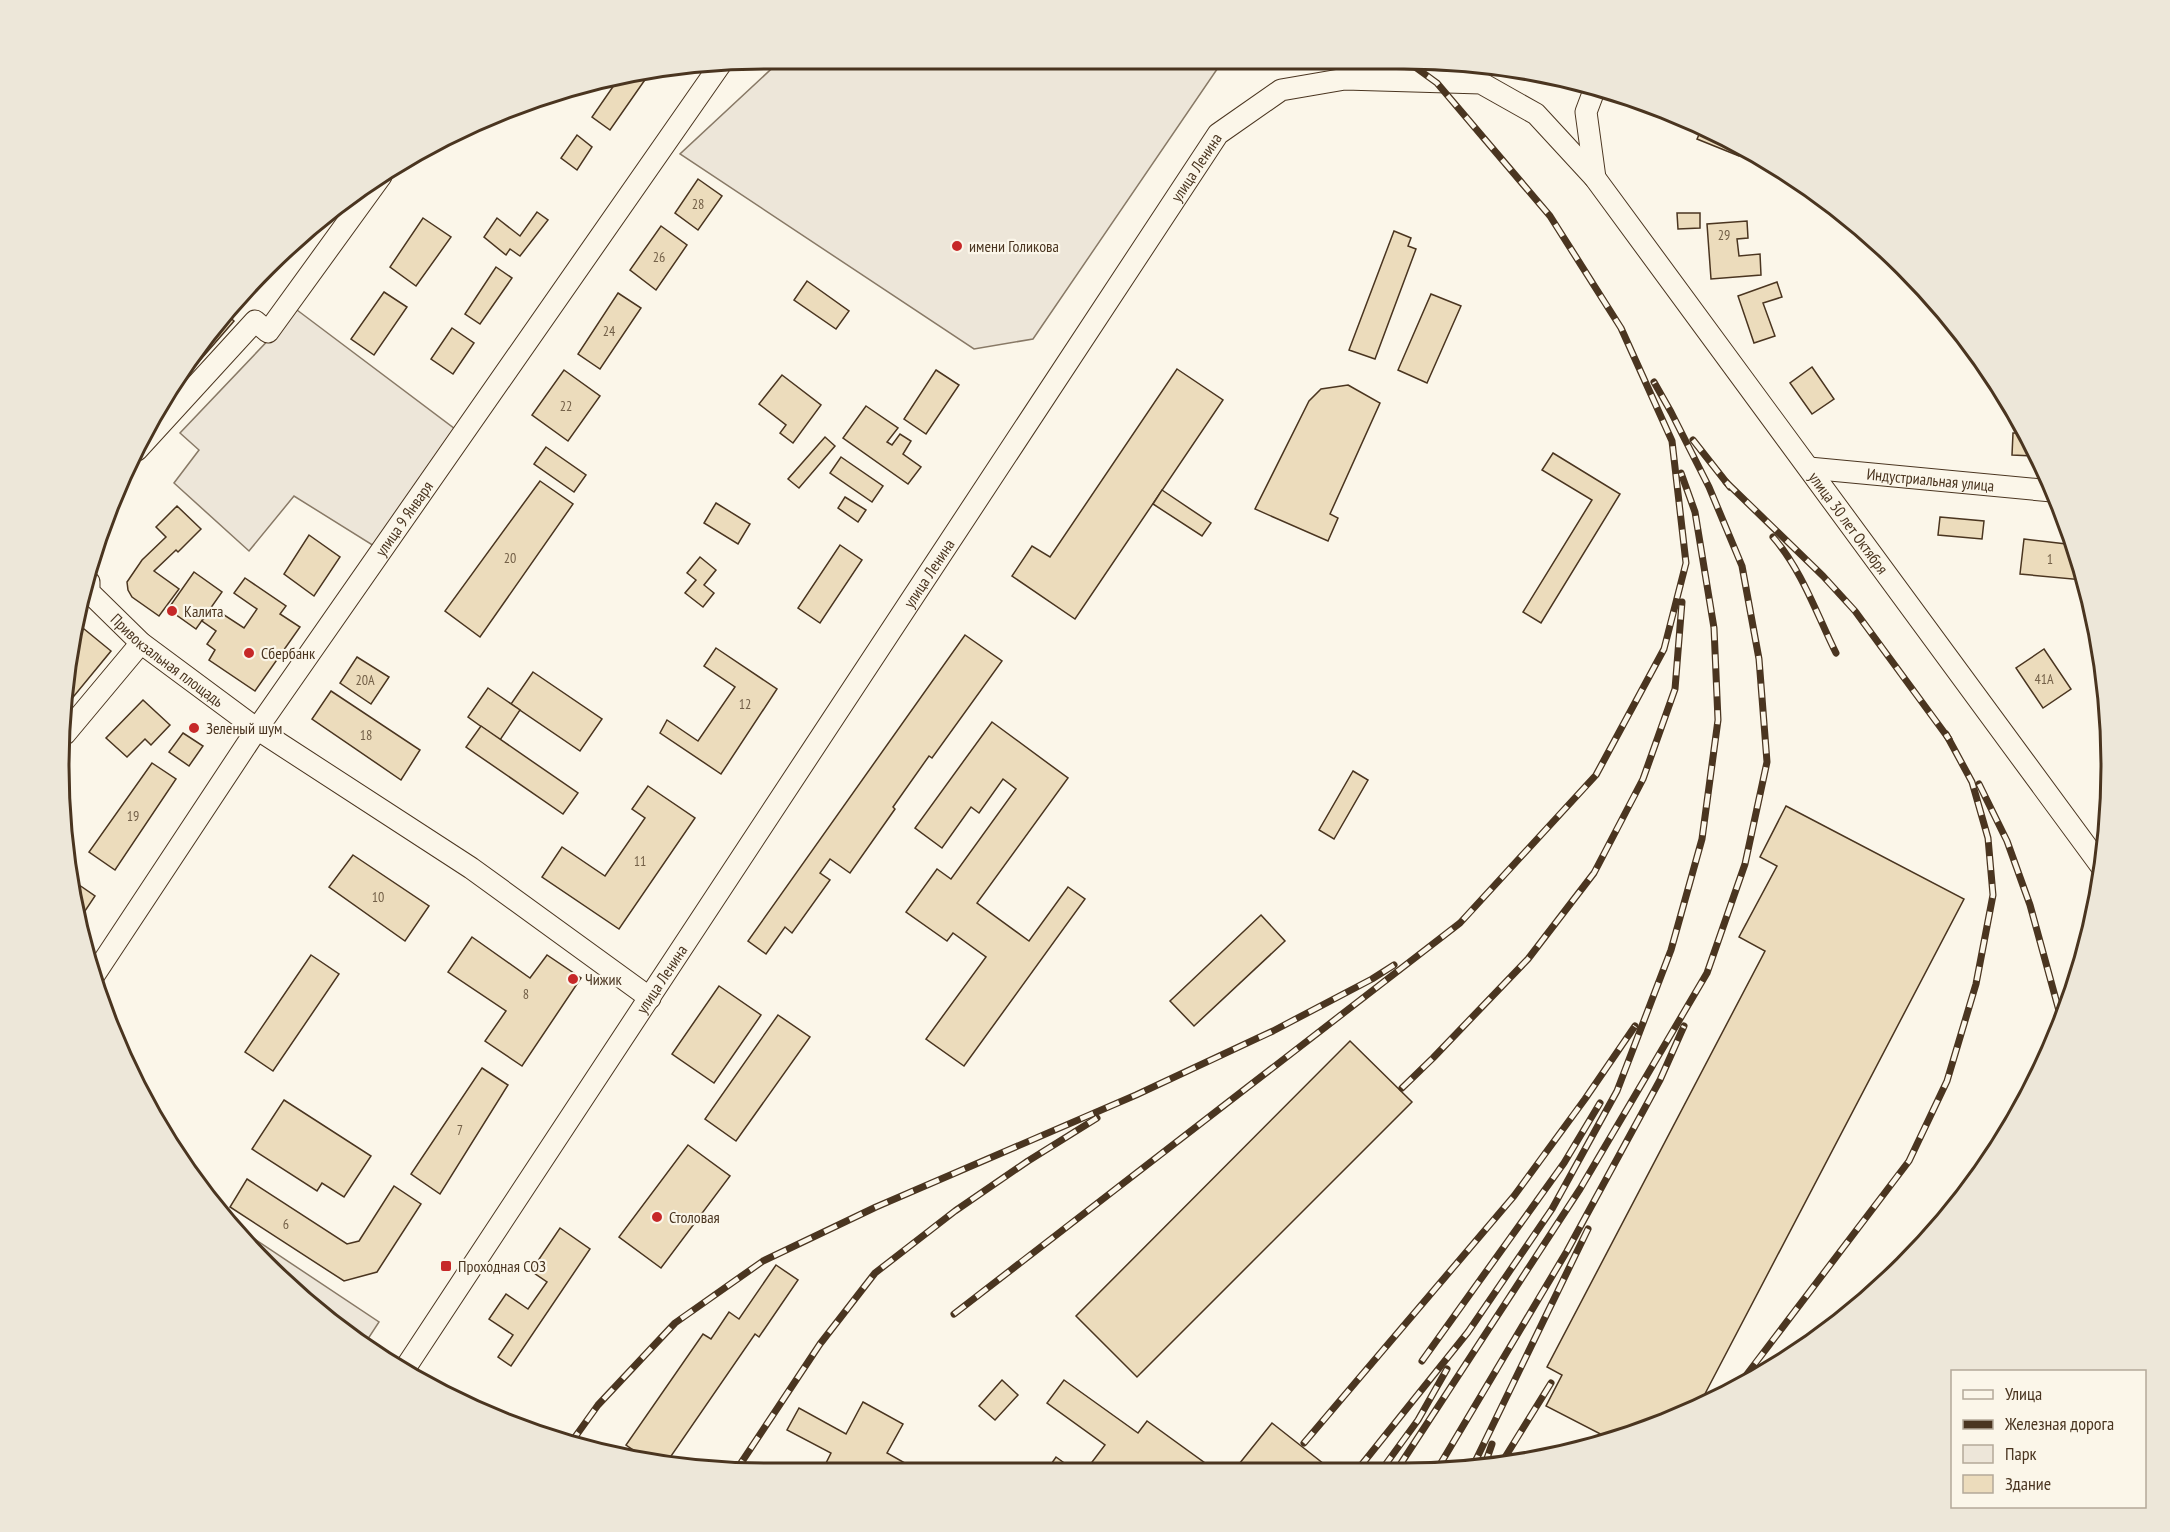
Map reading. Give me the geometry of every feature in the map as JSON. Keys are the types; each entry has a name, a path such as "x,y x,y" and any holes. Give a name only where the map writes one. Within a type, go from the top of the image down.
{"street":[{"name":"улица 9 Января","path":"99,967 257,729 716,70"},
{"name":"улица Ленина","path":"408,1364 1218,134 1281,90 1345,78 1481,83 1536,114 1595,178"},
{"path":"1592,95 1586,112 1595,178"},
{"name":"улица 30 лет Октября","path":"1595,178 2095,858"},
{"path":"155,430 255,321 268,332 368,194"},
{"name":"Индустриальная улица","path":"1809,468 2044,490"},
{"name":"Привокзальная площадь","path":"91,594 141,643 257,729 471,868 650,998"},
{"path":"70,728 141,643"}],"green space":[{"name":"имени Голикова","path":"771,69 1217,69 1033,339 974,349 680,154"},
{"path":"297,310 455,429 374,546 294,496 249,551 174,483 199,450 180,433"},
{"path":"254,1238 379,1322 368,1338 306,1290"}],"building":[{"path":"645,80 610,130 592,117 613,86"},
{"path":"577,135 592,147 577,170 561,158"},
{"path":"1699,135 1739,155 1739,156 1697,139"},
{"path":"698,179 722,196 698,230 675,213"},
{"path":"537,212 548,220 520,256 510,249 506,255 484,237 497,218 520,236"},
{"path":"1677,213 1700,213 1700,228 1678,229"},
{"path":"423,218 451,237 416,286 390,267"},
{"path":"1747,221 1748,238 1737,239 1739,256 1760,254 1761,275 1711,279 1707,224"},
{"path":"661,226 687,245 656,290 630,270"},
{"path":"1394,231 1411,238 1408,246 1416,249 1375,359 1349,350"},
{"path":"496,267 512,278 480,324 465,314"},
{"path":"807,281 849,311 836,329 794,300"},
{"path":"1777,282 1782,297 1763,303 1775,336 1754,343 1738,296"},
{"path":"384,292 407,307 374,355 351,339"},
{"path":"618,293 641,308 600,369 578,354"},
{"path":"1431,294 1461,306 1427,383 1398,370"},
{"path":"232,319 234,321 198,362"},
{"path":"452,328 474,343 453,374 431,359"},
{"path":"1812,367 1834,399 1812,414 1790,383"},
{"path":"1177,369 1223,400 1075,619 1012,576 1032,546 1050,557"},
{"path":"564,370 600,396 568,441 532,415"},
{"path":"936,370 959,385 926,434 904,419"},
{"path":"782,375 821,405 793,443 780,433 786,425 759,404"},
{"path":"1348,385 1380,403 1330,514 1338,518 1328,541 1255,509 1309,401 1321,389"},
{"path":"866,406 898,428 887,442 892,445 900,434 911,441 903,454 921,467 908,484 843,438"},
{"path":"2013,433 2016,433 2028,456 2012,455"},
{"path":"825,437 835,446 799,488 788,479"},
{"path":"546,447 586,475 574,492 534,464"},
{"path":"1553,453 1620,494 1541,623 1523,612 1592,500 1542,470"},
{"path":"841,457 883,486 872,502 830,473"},
{"path":"540,481 573,504 480,637 445,611"},
{"path":"1162,490 1211,523 1202,536 1153,504"},
{"path":"845,497 866,510 858,522 838,508"},
{"path":"716,503 750,524 738,544 704,523"},
{"path":"177,506 201,529 178,552 176,550 154,571 179,589 159,616 132,597 127,582 142,560 166,537 156,527"},
{"path":"1940,517 1984,521 1982,539 1938,535"},
{"path":"309,535 340,557 314,596 284,574"},
{"path":"2024,539 2065,544 2075,579 2020,574"},
{"path":"840,545 862,560 820,623 798,608"},
{"path":"700,557 716,570 704,585 714,593 703,607 685,593 696,580 687,573"},
{"path":"194,572 222,592 196,629 168,609"},
{"path":"245,578 286,606 280,614 300,627 255,691 209,660 215,650 207,644 216,631 202,621 212,607 244,628 257,609 234,593"},
{"path":"83,628 111,651 72,698"},
{"path":"965,635 1002,661 932,758 929,756 850,873 830,859 820,873 830,880 792,933 785,927 766,954 748,941"},
{"path":"716,648 777,689 721,774 660,733 667,720 698,741 735,687 704,666"},
{"path":"2044,649 2071,689 2043,708 2016,668"},
{"path":"357,657 389,677 371,704 340,683"},
{"path":"533,672 602,719 580,751 511,704"},
{"path":"488,688 520,710 500,740 468,717"},
{"path":"331,691 420,750 401,780 312,719"},
{"path":"143,700 170,725 151,745 145,739 127,757 106,738"},
{"path":"992,722 1068,778 977,903 1029,941 1068,887 1085,899 964,1066 926,1039 986,957 953,933 947,941 906,912 937,869 951,879 1016,789 1003,779 979,813 971,807 942,848 915,828"},
{"path":"481,726 578,793 563,814 466,747"},
{"path":"183,733 203,746 189,766 169,752"},
{"path":"152,763 176,779 115,870 89,852"},
{"path":"1353,771 1368,780 1334,839 1319,830"},
{"path":"648,786 695,818 619,929 542,877 562,847 605,876 645,818 632,809"},
{"path":"1786,806 1964,899 1705,1394 1671,1410 1601,1434 1546,1406 1562,1375 1547,1367 1765,951 1739,937 1777,866 1760,857"},
{"path":"353,855 429,906 405,941 329,887"},
{"path":"79,885 95,896 84,912"},
{"path":"1261,915 1285,941 1194,1026 1170,1001"},
{"path":"472,937 530,978 547,955 581,978 522,1066 485,1041 506,1011 448,972"},
{"path":"311,955 339,974 273,1071 245,1052"},
{"path":"719,986 761,1015 714,1083 672,1054"},
{"path":"778,1015 810,1037 736,1141 705,1119"},
{"path":"1350,1041 1412,1102 1137,1377 1076,1316"},
{"path":"482,1068 508,1085 440,1194 411,1174"},
{"path":"284,1100 371,1156 344,1197 322,1183 317,1191 252,1149"},
{"path":"688,1145 730,1176 661,1268 619,1237"},
{"path":"247,1179 347,1244 359,1241 394,1186 421,1204 377,1272 344,1281 230,1207"},
{"path":"560,1228 590,1249 511,1366 498,1357 513,1335 489,1319 506,1294 528,1309 547,1282 531,1271"},
{"path":"776,1265 798,1280 759,1337 755,1334 672,1456 634,1451 626,1445 703,1334 711,1339 729,1312 739,1319"},
{"path":"1002,1380 1018,1395 995,1420 979,1406"},
{"path":"1064,1380 1138,1433 1147,1421 1205,1463 1091,1463 1105,1445 1047,1403"},
{"path":"863,1402 903,1424 887,1453 905,1463 826,1463 831,1453 787,1430 799,1408 846,1434"},
{"path":"1272,1423 1323,1463 1240,1463"},
{"path":"1056,1457 1064,1463 1052,1463"}],"railway":[{"path":"954,1314 1460,923 1596,775 1664,649 1686,563 1672,441 1621,328 1550,216 1437,83 1418,69"},
{"path":"1401,1463 1580,1189 1707,973 1745,864 1767,762 1759,659 1742,566 1709,487 1654,382"},
{"path":"1693,440 1730,487"},
{"path":"1363,1463 1468,1332 1552,1209 1617,1091 1671,950 1702,839 1718,720 1714,628 1695,512 1681,473"},
{"path":"1726,482 1823,576 1855,611 1949,739"},
{"path":"1773,537 1801,578 1836,653"},
{"path":"1402,1088 1528,959 1594,873 1643,779 1675,689 1682,602"},
{"path":"1749,1372 1909,1161 1947,1081 1976,984 1993,895 1988,838 1972,782 1946,734"},
{"path":"1979,784 2007,841 2030,905 2058,1007"},
{"path":"576,1436 598,1405 675,1323 763,1261 876,1207 1136,1095 1273,1031 1394,965"},
{"path":"1304,1443 1514,1196 1635,1026"},
{"path":"1441,1462 1567,1251 1660,1080 1684,1026"},
{"path":"1422,1361 1564,1163 1600,1103"},
{"path":"741,1462 820,1344 875,1273 955,1211 1028,1161 1097,1118"},
{"path":"1476,1459 1588,1229"},
{"path":"1387,1463 1418,1420 1447,1369"},
{"path":"1506,1455 1551,1383"},
{"path":"1487,1458 1492,1444"}],"place":[{"name":"имени Голикова","path":"957,246"},
{"name":"Калита","path":"172,611"},
{"name":"Сбербанк","path":"249,653"},
{"name":"Зеленый шум","path":"194,728"},
{"name":"Чижик","path":"573,979"},
{"name":"Столовая","path":"657,1217"},
{"name":"Проходная СОЗ","path":"446,1266"}]}
